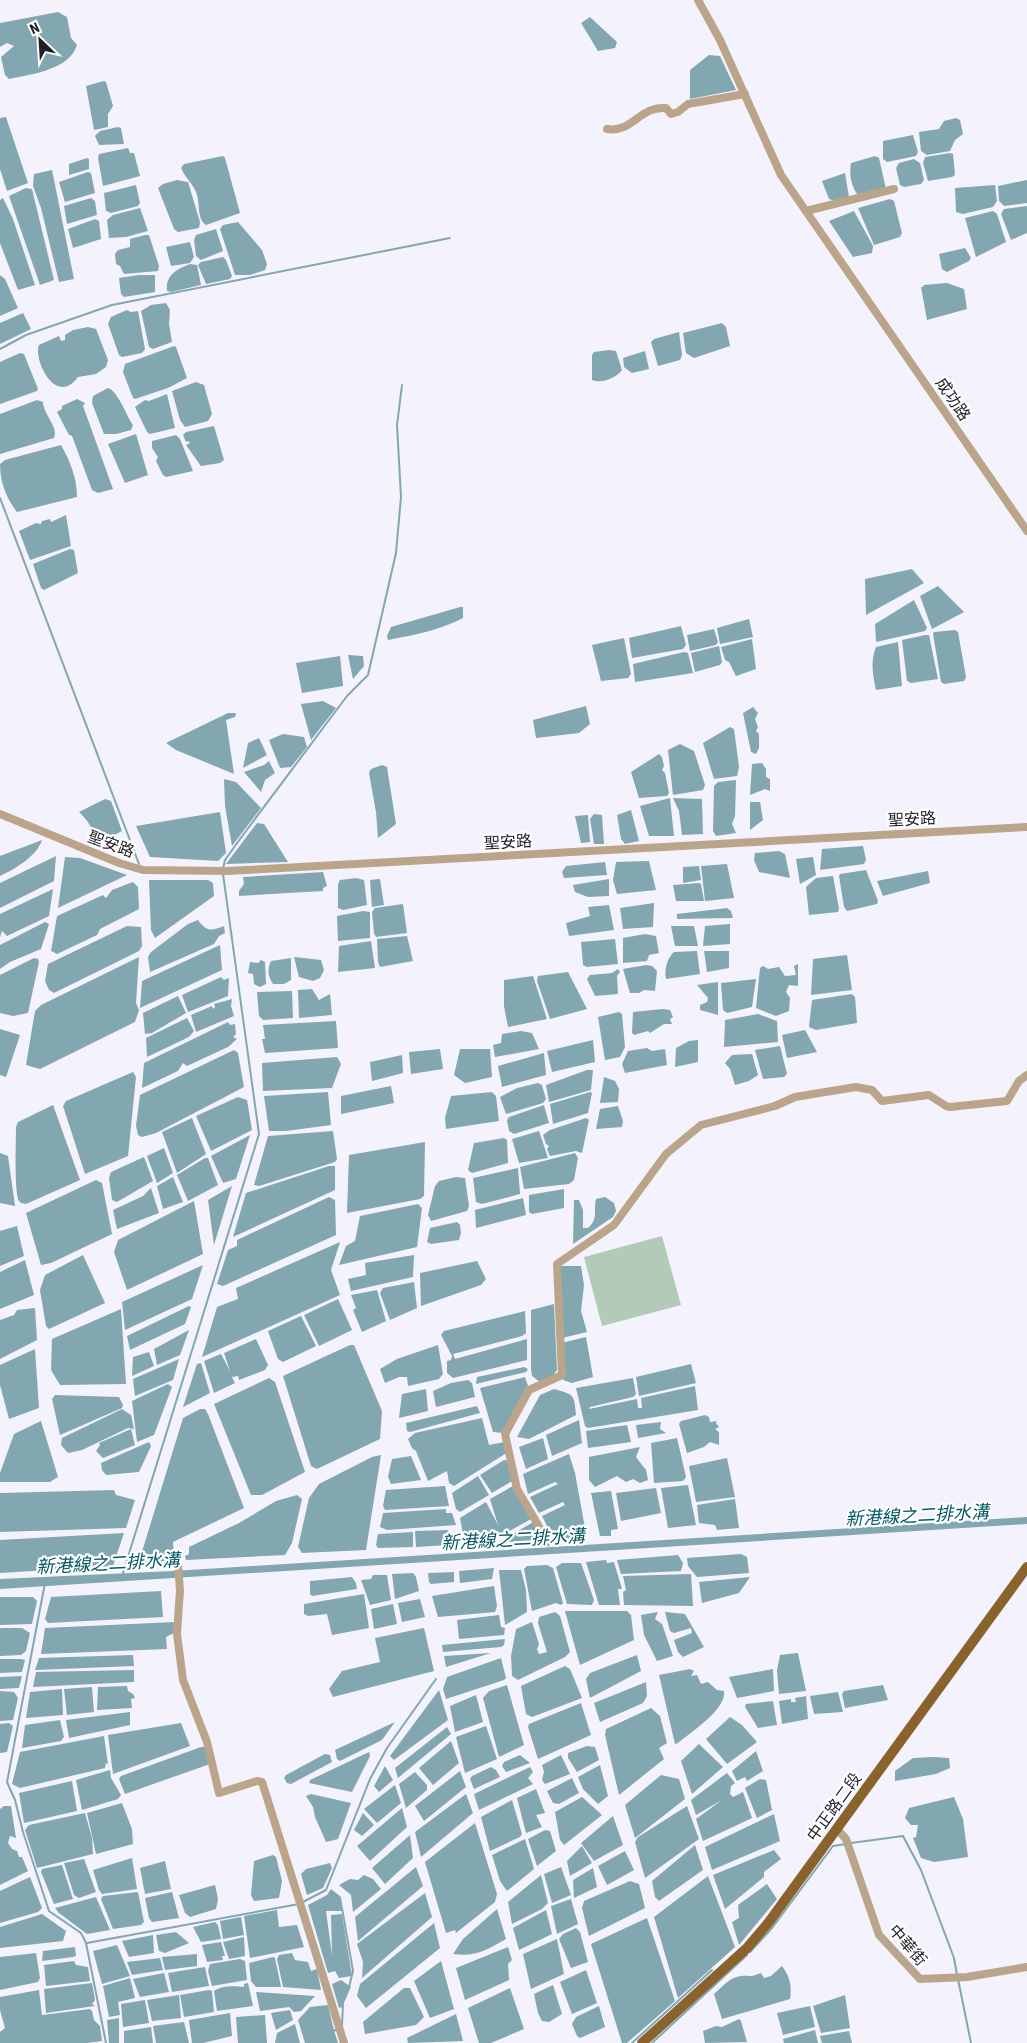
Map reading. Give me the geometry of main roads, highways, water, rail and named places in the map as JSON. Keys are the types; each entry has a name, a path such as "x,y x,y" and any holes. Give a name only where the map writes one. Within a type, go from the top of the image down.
{"main road":[{"name":"中正路二段","path":"642,2043 747,1948 780,1908 1027,1568"}],"water":[{"path":"58,12 67,17 71,38 77,45 73,53 66,60 49,70 9,79 5,75 1,57 14,46 7,43 0,47 0,23"},
{"path":"590,17 617,42 615,48 598,51 581,23"},
{"path":"709,55 720,56 736,90 690,99 690,70"},
{"path":"106,82 113,106 108,114 108,127 94,130 86,86"},
{"path":"6,117 28,183 7,191 0,169 0,118"},
{"path":"956,118 960,120 963,134 955,140 950,151 927,155 921,151 919,132 939,129 944,121"},
{"path":"121,128 124,144 99,145 95,136 100,131"},
{"path":"913,135 918,152 916,156 887,162 883,159 883,141"},
{"path":"128,148 130,153 134,153 140,176 103,186 99,154"},
{"path":"953,154 955,175 928,181 923,163 925,157"},
{"path":"223,156 240,213 206,225 200,216 196,191 181,168 184,164"},
{"path":"875,156 879,158 886,189 859,196 851,181 851,163"},
{"path":"89,159 89,169 69,175 69,164"},
{"path":"914,159 920,163 924,180 921,184 904,187 900,185 896,168 899,163"},
{"path":"52,170 74,279 59,282 41,208 33,186 34,174"},
{"path":"88,172 91,173 95,193 65,202 59,182"},
{"path":"845,173 849,197 835,201 829,199 822,181"},
{"path":"177,180 188,182 200,222 199,228 178,232 174,229 158,188 163,184"},
{"path":"1027,180 1027,203 1004,206 999,201 998,186"},
{"path":"136,185 140,203 138,206 111,213 106,211 104,193"},
{"path":"995,185 997,201 993,207 963,214 956,212 955,188"},
{"path":"26,188 32,189 54,280 40,285 9,196"},
{"path":"3,198 13,219 35,285 18,290 0,243 0,200"},
{"path":"91,198 95,201 97,215 67,224 64,206"},
{"path":"890,199 894,201 902,233 900,237 874,245 858,208"},
{"path":"1027,206 1027,233 1011,240 1001,214 1004,209"},
{"path":"140,208 148,231 126,237 109,238 107,220 113,215"},
{"path":"854,211 873,246 872,253 853,257 829,221"},
{"path":"993,211 997,214 1006,242 976,257 965,218"},
{"path":"95,219 99,221 101,239 73,248 68,229"},
{"path":"238,222 262,250 267,264 265,270 250,275 235,275 220,229 223,225"},
{"path":"216,229 223,251 201,260 196,256 194,240 196,235"},
{"path":"149,235 159,266 158,271 124,274 120,266 116,264 115,254 118,250 130,247 130,239"},
{"path":"190,242 194,257 190,263 171,266 166,247"},
{"path":"965,248 971,258 969,261 947,272 942,269 939,254"},
{"path":"223,257 232,276 230,279 206,284 198,265 201,262"},
{"path":"190,264 197,265 201,285 171,292 167,291 168,281 173,273"},
{"path":"0,275 5,279 18,308 0,316"},
{"path":"155,275 155,292 124,297 121,294 119,278"},
{"path":"947,283 964,289 967,309 927,320 921,287 924,285"},
{"path":"166,303 170,310 169,324 172,342 153,349 149,347 141,311 151,305"},
{"path":"127,310 131,312 138,311 145,349 142,353 122,357 119,355 108,324 111,317"},
{"path":"23,313 31,329 0,344 0,323"},
{"path":"722,323 726,327 730,346 694,358 686,353 683,333"},
{"path":"88,327 96,329 108,360 106,367 96,374 78,377 69,385 61,387 54,384 48,378 39,360 39,345 59,336 61,341 65,340 65,335 73,330"},
{"path":"679,332 682,355 680,360 658,366 651,342 654,339"},
{"path":"174,346 187,378 168,388 135,399 133,398 123,372 125,364"},
{"path":"616,351 622,370 616,376 608,379 592,380 592,355 594,352"},
{"path":"645,351 649,369 632,373 624,367 623,358"},
{"path":"20,353 24,354 38,389 0,404 0,362"},
{"path":"196,382 204,385 212,414 208,421 185,427 180,420 172,391"},
{"path":"108,388 112,390 122,404 133,425 131,430 116,434 104,434 92,403 93,396"},
{"path":"167,394 175,428 150,434 147,432 135,407 145,400 149,401"},
{"path":"77,399 85,403 83,406 113,489 98,493 92,490 72,436 69,435 57,412 62,409 62,406"},
{"path":"37,400 43,402 45,411 53,425 54,438 0,454 0,414"},
{"path":"214,426 224,460 220,463 201,466 186,445 190,443 186,442 183,435 186,432"},
{"path":"136,434 148,475 125,483 108,444"},
{"path":"176,435 180,439 193,471 166,477 156,461 158,457 152,448 152,441"},
{"path":"61,445 76,483 77,497 17,512 4,489 0,464 5,460"},
{"path":"66,515 71,546 30,560 19,531 36,523 41,524 42,521 50,519 51,522"},
{"path":"70,549 74,550 78,573 44,590 41,588 33,564"},
{"path":"912,569 924,583 866,615 865,579"},
{"path":"938,586 964,612 932,629 920,596"},
{"path":"914,600 927,628 925,631 876,642 875,624"},
{"path":"463,607 463,618 427,632 388,640 387,636 391,627"},
{"path":"749,619 753,637 720,644 717,628"},
{"path":"681,626 686,645 683,649 632,658 629,638"},
{"path":"714,629 718,642 716,645 690,651 687,635"},
{"path":"955,630 958,632 966,677 964,681 944,684 941,682 933,634 934,632"},
{"path":"929,635 938,679 911,683 907,681 902,640"},
{"path":"624,638 631,674 628,678 601,681 592,645"},
{"path":"752,639 756,669 736,676 729,662 725,660 721,647"},
{"path":"898,642 902,686 876,690 873,663 876,647"},
{"path":"719,646 722,662 720,665 695,672 691,653"},
{"path":"684,652 688,653 693,673 635,682 633,664"},
{"path":"348,655 363,656 364,666 353,679"},
{"path":"340,656 343,686 302,693 296,663"},
{"path":"323,701 336,708 311,740 301,704"},
{"path":"586,706 590,724 579,733 536,738 533,720"},
{"path":"753,707 758,713 755,719 758,727 756,731 759,734 759,748 756,754 751,752 743,713"},
{"path":"228,713 236,713 235,717 226,720 234,774 176,750 166,743"},
{"path":"730,727 734,729 739,767 737,776 714,779 703,743"},
{"path":"283,734 304,737 307,747 291,767 280,768 269,740"},
{"path":"259,738 267,755 243,768 248,743"},
{"path":"680,744 694,751 705,785 703,790 673,795 668,750"},
{"path":"659,754 662,757 664,766 662,770 665,773 669,793 667,796 639,798 631,772"},
{"path":"269,761 275,773 265,780 261,792 244,772 264,765"},
{"path":"762,763 766,769 766,777 770,779 770,791 765,789 750,795 752,764"},
{"path":"382,765 387,767 396,824 378,838 376,812 369,773 371,769"},
{"path":"224,779 236,782 261,808 232,846 225,806"},
{"path":"736,780 735,816 732,824 736,833 716,836 713,831 714,786 718,782"},
{"path":"670,798 674,836 649,836 640,806"},
{"path":"673,798 702,799 703,834 682,835 679,811"},
{"path":"105,799 111,801 122,831 101,842 94,841 92,829 79,812"},
{"path":"750,802 760,802 763,820 750,830"},
{"path":"631,810 639,841 625,844 621,839 617,815"},
{"path":"220,812 226,853 218,861 150,857 136,826"},
{"path":"594,814 602,815 604,844 594,844 590,819"},
{"path":"588,815 590,842 581,843 575,816"},
{"path":"257,823 264,824 288,862 226,864"},
{"path":"42,840 30,857 19,866 0,876 0,856"},
{"path":"863,846 866,860 864,864 820,870 822,849"},
{"path":"779,851 785,854 790,878 759,872 754,860 755,853"},
{"path":"56,856 54,881 0,908 0,883"},
{"path":"65,857 80,858 127,875 58,908"},
{"path":"813,857 816,875 800,884 796,859"},
{"path":"649,861 656,890 617,894 613,880 616,862"},
{"path":"605,862 607,875 564,878 562,872 566,866"},
{"path":"727,864 734,898 705,901 701,866"},
{"path":"699,866 701,880 683,883 683,867"},
{"path":"866,870 878,901 877,904 847,911 844,907 839,876 840,874"},
{"path":"928,871 930,883 883,896 877,881"},
{"path":"323,872 327,886 323,888 323,891 239,896 239,891 244,884 243,877"},
{"path":"833,876 838,912 809,915 806,887 816,878"},
{"path":"356,878 364,880 367,905 343,910 338,908 338,884 340,880"},
{"path":"380,879 384,905 372,907 370,880"},
{"path":"609,879 609,896 588,897 575,892 573,885"},
{"path":"149,880 208,880 213,883 214,896 155,938 151,930"},
{"path":"133,882 138,887 139,909 100,929 97,935 57,954 51,951 57,916 103,895 106,898 112,890"},
{"path":"701,884 704,901 676,901 673,885"},
{"path":"53,889 49,916 7,936 2,931 0,937 0,914"},
{"path":"654,903 653,927 623,929 620,908"},
{"path":"403,904 407,933 376,937 372,912 375,908"},
{"path":"609,905 614,930 569,936 566,923 590,916 588,907"},
{"path":"727,908 731,911 733,918 677,919 677,914"},
{"path":"363,911 370,912 370,938 338,941 337,916"},
{"path":"198,920 204,927 210,929 224,926 225,933 219,936 214,944 150,972 148,957 151,952 188,924"},
{"path":"45,922 49,924 41,949 10,962 0,969 0,945"},
{"path":"730,924 730,944 703,946 705,926"},
{"path":"127,926 141,927 142,946 139,951 54,993 49,990 45,981 48,964"},
{"path":"671,926 694,926 698,946 675,946"},
{"path":"645,934 656,936 659,953 649,955 647,961 623,963 623,938"},
{"path":"407,936 413,961 380,967 377,939"},
{"path":"615,939 618,964 587,967 583,965 581,942"},
{"path":"371,941 375,968 338,972 339,946"},
{"path":"220,945 222,970 140,1008 142,981"},
{"path":"697,951 700,974 666,979 667,964 674,952"},
{"path":"704,951 729,951 729,968 707,972"},
{"path":"847,955 852,990 811,995 813,959"},
{"path":"139,957 136,1003 139,1010 135,1022 40,1069 26,1065 35,1011 41,1005"},
{"path":"294,957 321,960 324,970 320,978 313,981 299,977"},
{"path":"34,958 38,959 39,962 28,1013 13,1016 0,1013 0,975"},
{"path":"291,958 291,980 284,984 273,984 269,973 271,961"},
{"path":"261,960 265,962 266,984 260,987 254,984 253,974 248,973 250,962 258,963"},
{"path":"798,964 798,986 789,985 786,992 790,998 789,1011 776,1016 756,1008 760,968 763,966 768,969 779,967 785,976 796,975 794,966"},
{"path":"646,965 652,966 657,971 655,991 644,990 639,993 630,993 623,969"},
{"path":"618,969 620,972 617,976 618,994 595,996 587,979 590,975 612,973"},
{"path":"568,972 587,1009 550,1019 537,981 538,976"},
{"path":"533,976 547,1019 508,1027 504,1006 504,980"},
{"path":"221,977 224,980 229,978 228,996 188,1012 182,995"},
{"path":"756,979 752,1007 727,1013 723,1010 721,983"},
{"path":"718,982 718,1015 700,1010 700,1005 707,1002 708,998 697,985"},
{"path":"312,989 319,1000 330,994 332,1015 299,1018 298,990"},
{"path":"292,991 293,1018 263,1020 259,1016 257,992"},
{"path":"852,994 855,997 857,1023 816,1030 809,1027 812,1000"},
{"path":"178,996 186,1013 152,1033 145,1034 143,1013"},
{"path":"232,999 231,1006 234,1016 196,1032 191,1015 212,1006 213,1009 215,1007 214,1004"},
{"path":"670,1010 673,1017 670,1019 672,1024 664,1024 650,1033 648,1031 634,1035 632,1033 633,1012"},
{"path":"619,1012 622,1014 625,1047 620,1057 605,1060 598,1017"},
{"path":"758,1014 777,1021 778,1042 724,1047 725,1020"},
{"path":"187,1018 194,1031 189,1037 147,1057 146,1038"},
{"path":"336,1021 338,1048 265,1053 262,1039 265,1039 263,1025"},
{"path":"228,1022 230,1025 235,1024 236,1034 233,1037 237,1039 228,1047 187,1066 183,1063 178,1071 142,1088 144,1063"},
{"path":"0,1029 20,1035 6,1077 0,1075"},
{"path":"805,1030 817,1052 787,1058 782,1035"},
{"path":"521,1031 532,1033 539,1049 495,1057 493,1045 501,1043 502,1034"},
{"path":"593,1040 595,1062 552,1072 547,1051"},
{"path":"698,1040 698,1062 675,1067 676,1048 689,1041"},
{"path":"780,1046 787,1074 784,1077 763,1079 755,1050"},
{"path":"647,1048 652,1051 665,1049 667,1065 625,1073 622,1064 628,1051"},
{"path":"440,1049 443,1069 411,1074 409,1052"},
{"path":"460,1049 490,1049 492,1077 465,1083 454,1075"},
{"path":"234,1050 238,1053 244,1087 156,1133 142,1137 138,1135 136,1126 140,1095"},
{"path":"544,1053 546,1075 502,1087 498,1066"},
{"path":"752,1054 758,1075 749,1081 735,1085 730,1069 725,1063 732,1055"},
{"path":"402,1055 403,1073 372,1081 370,1062"},
{"path":"337,1057 341,1064 332,1088 263,1091 262,1063"},
{"path":"587,1070 593,1070 591,1090 549,1102 546,1085"},
{"path":"133,1072 136,1077 128,1156 85,1174 63,1106 66,1101"},
{"path":"604,1077 615,1081 619,1089 618,1102 600,1103"},
{"path":"538,1083 542,1085 546,1099 543,1103 506,1114 500,1097 517,1088"},
{"path":"391,1086 394,1103 341,1114 341,1096"},
{"path":"328,1092 331,1125 286,1131 269,1131 264,1096"},
{"path":"492,1092 496,1096 499,1121 446,1129 445,1118 451,1096"},
{"path":"592,1093 588,1113 553,1124 550,1104"},
{"path":"238,1097 247,1100 252,1130 211,1151 196,1116"},
{"path":"53,1105 80,1180 26,1204 21,1203 17,1196 16,1188 16,1127 18,1122"},
{"path":"544,1105 549,1123 514,1134 509,1131 507,1120 509,1117"},
{"path":"618,1106 623,1121 622,1127 596,1129 600,1109"},
{"path":"192,1118 206,1154 177,1173 162,1132"},
{"path":"586,1118 589,1120 582,1153 576,1151 550,1156 547,1149 549,1146 546,1144 543,1135 550,1130"},
{"path":"333,1131 337,1159 335,1162 259,1186 254,1185 268,1136"},
{"path":"539,1131 548,1158 519,1163 512,1139"},
{"path":"250,1135 236,1179 223,1183 211,1156"},
{"path":"504,1138 507,1140 508,1163 472,1173 468,1170 474,1143"},
{"path":"425,1142 424,1196 420,1199 347,1213 349,1155"},
{"path":"164,1148 173,1173 157,1183 147,1156"},
{"path":"0,1153 8,1156 15,1206 0,1203"},
{"path":"575,1153 578,1158 574,1180 569,1184 524,1189 520,1167"},
{"path":"144,1157 153,1181 117,1202 112,1200 109,1178 111,1172"},
{"path":"208,1158 218,1185 188,1201 177,1175"},
{"path":"329,1166 335,1166 335,1190 233,1237 246,1193"},
{"path":"518,1168 520,1194 482,1204 476,1202 473,1178"},
{"path":"173,1177 183,1202 163,1209 157,1186"},
{"path":"456,1177 465,1178 469,1206 467,1211 431,1221 428,1215 435,1186 439,1181"},
{"path":"96,1180 102,1183 112,1234 51,1263 41,1265 26,1213"},
{"path":"232,1186 214,1245 208,1200"},
{"path":"151,1188 159,1213 117,1229 113,1210 143,1196"},
{"path":"564,1189 564,1208 532,1214 529,1212 529,1195"},
{"path":"329,1197 335,1200 336,1235 223,1286 217,1284 228,1250 237,1246 237,1240"},
{"path":"605,1197 614,1203 616,1211 613,1217 573,1244 574,1200 579,1200 583,1210 583,1228 588,1228 595,1218 596,1199"},
{"path":"523,1198 526,1215 476,1228 475,1210"},
{"path":"194,1201 203,1254 127,1290 114,1252 118,1240"},
{"path":"418,1204 422,1208 417,1247 339,1265 346,1246 355,1241 360,1216"},
{"path":"457,1222 460,1225 461,1233 459,1240 431,1244 427,1242 430,1228"},
{"path":"17,1226 24,1256 0,1266 0,1231"},
{"path":"340,1242 331,1270 340,1295 202,1357 217,1307 238,1299 236,1288"},
{"path":"83,1255 105,1303 49,1329 46,1326 40,1290 45,1275"},
{"path":"414,1255 413,1277 351,1291 348,1279 366,1275 365,1263"},
{"path":"25,1260 34,1295 0,1309 0,1272"},
{"path":"477,1261 486,1279 481,1285 421,1306 420,1273"},
{"path":"203,1265 192,1299 125,1330 122,1302"},
{"path":"559,1266 581,1266 584,1285 581,1311 587,1332 562,1338"},
{"path":"414,1282 417,1308 390,1320 380,1293 383,1288"},
{"path":"377,1290 386,1321 362,1332 353,1310 356,1308 351,1295"},
{"path":"338,1299 352,1330 319,1346 304,1315"},
{"path":"554,1304 557,1370 552,1377 540,1382 532,1376 531,1368 531,1310"},
{"path":"189,1306 191,1307 185,1324 130,1350 127,1336"},
{"path":"35,1308 37,1340 0,1359 0,1320 14,1315 17,1310"},
{"path":"121,1309 126,1384 60,1385 51,1370 52,1339"},
{"path":"525,1311 526,1333 522,1336 453,1354 455,1359 527,1339 527,1360 453,1378 447,1373 447,1361 451,1360 452,1356 441,1335 444,1331"},
{"path":"301,1316 316,1346 283,1362 278,1359 268,1331"},
{"path":"189,1330 180,1355 157,1365 154,1349"},
{"path":"586,1337 593,1377 572,1383 563,1380 561,1343"},
{"path":"256,1339 268,1365 265,1370 239,1380 238,1376 232,1377 235,1383 214,1393 204,1361 221,1354 230,1371 224,1353"},
{"path":"350,1345 354,1345 382,1411 380,1439 317,1469 311,1466 283,1376"},
{"path":"438,1345 443,1374 439,1379 408,1386 407,1377 399,1377 385,1383 380,1369 397,1359"},
{"path":"35,1349 39,1408 9,1419 0,1385 0,1365"},
{"path":"149,1352 154,1366 132,1376 133,1357"},
{"path":"179,1359 173,1380 135,1396 133,1379"},
{"path":"201,1363 210,1393 183,1407 197,1364"},
{"path":"691,1364 696,1383 639,1396 636,1377"},
{"path":"524,1367 528,1369 526,1372 476,1384 477,1377"},
{"path":"525,1377 529,1389 504,1433 493,1432 480,1388"},
{"path":"269,1378 275,1382 305,1472 262,1495 251,1495 214,1404"},
{"path":"633,1378 636,1394 633,1397 590,1407 589,1409 637,1399 638,1408 642,1408 641,1398 695,1386 698,1410 588,1428 585,1426 576,1388"},
{"path":"468,1380 472,1383 475,1397 436,1407 433,1391 451,1383"},
{"path":"168,1384 172,1387 154,1435 137,1442 132,1401"},
{"path":"426,1389 428,1411 399,1418 402,1394"},
{"path":"554,1389 572,1396 576,1415 529,1439 517,1437 540,1395"},
{"path":"55,1395 119,1397 123,1405 122,1408 60,1435 52,1399"},
{"path":"477,1406 480,1413 410,1432 407,1431 406,1423"},
{"path":"122,1409 131,1415 134,1429 128,1428 82,1450 68,1453 61,1445 62,1438"},
{"path":"200,1409 205,1409 208,1414 244,1508 173,1542 174,1558 149,1565 141,1555 183,1418"},
{"path":"705,1415 709,1417 710,1422 717,1421 716,1423 719,1427 715,1429 719,1432 719,1445 710,1442 704,1447 687,1453 679,1424 681,1421"},
{"path":"482,1418 489,1445 505,1442 508,1452 454,1486 449,1483 447,1471 428,1481 416,1451 412,1448 408,1439 415,1433"},
{"path":"579,1420 582,1443 552,1456 546,1435"},
{"path":"41,1421 58,1477 50,1482 0,1482 0,1473 14,1434"},
{"path":"661,1422 660,1429 666,1433 638,1438 636,1425"},
{"path":"627,1425 631,1442 588,1448 586,1431"},
{"path":"131,1429 135,1445 103,1458 96,1451 100,1445 99,1443"},
{"path":"543,1438 548,1459 526,1469 519,1447"},
{"path":"677,1438 686,1477 683,1481 654,1483 651,1443"},
{"path":"149,1442 151,1446 139,1472 106,1475 102,1470 101,1463"},
{"path":"640,1447 636,1457 646,1470 648,1480 640,1483 633,1479 626,1482 617,1476 595,1487 589,1480 589,1457"},
{"path":"569,1454 575,1473 585,1528 580,1531 582,1539 553,1538 542,1516 565,1505 563,1502 539,1513 530,1497 558,1484 555,1482 528,1494 523,1474"},
{"path":"381,1455 366,1550 302,1553 298,1547 309,1498 319,1484 372,1457"},
{"path":"411,1456 421,1480 391,1484 388,1477 392,1459"},
{"path":"727,1458 735,1497 696,1502 689,1466"},
{"path":"504,1460 510,1461 514,1480 492,1493 480,1475"},
{"path":"478,1476 489,1495 460,1512 456,1509 452,1493"},
{"path":"688,1485 696,1525 668,1528 661,1488"},
{"path":"445,1486 449,1506 385,1510 383,1506 386,1490"},
{"path":"513,1486 531,1519 506,1533 502,1532 502,1534 489,1542 474,1544 464,1540 460,1518 486,1502 498,1525 490,1499"},
{"path":"656,1488 661,1513 621,1521 616,1493"},
{"path":"114,1490 116,1495 135,1500 126,1528 0,1532 0,1493"},
{"path":"611,1491 618,1529 611,1530 611,1536 600,1536 591,1493"},
{"path":"297,1495 302,1499 292,1543 285,1555 186,1560 185,1556 189,1554 189,1547 239,1523 276,1501"},
{"path":"735,1499 739,1528 717,1530 715,1525 699,1523 697,1505"},
{"path":"446,1509 446,1513 452,1513 456,1525 387,1530 380,1527 383,1513"},
{"path":"1027,1517 1027,1524 0,1589 0,1579 173,1571"},
{"name":"新港線之二排水溝","path":"535,1521 543,1540 506,1542 506,1538"},
{"path":"448,1530 453,1542 449,1545 416,1547 415,1531"},
{"path":"413,1532 413,1547 378,1548 376,1545 378,1534"},
{"name":"新港線之二排水溝","path":"124,1533 113,1566 0,1573 0,1540"},
{"path":"741,1554 747,1557 749,1573 697,1577 688,1566 687,1558"},
{"path":"678,1555 683,1563 681,1571 621,1574 617,1560"},
{"path":"606,1560 607,1563 614,1562 622,1589 618,1589 620,1605 599,1605 586,1562"},
{"path":"562,1563 581,1563 594,1600 592,1605 567,1604 556,1567"},
{"path":"547,1565 553,1568 563,1603 561,1605 556,1603 532,1611 524,1569 527,1566"},
{"path":"494,1568 492,1579 460,1583 459,1571"},
{"path":"499,1570 521,1570 526,1590 527,1612 505,1625"},
{"path":"454,1572 454,1582 431,1584 429,1582 428,1573"},
{"path":"413,1573 416,1577 419,1591 395,1599 392,1574"},
{"path":"691,1574 693,1606 624,1605 623,1592 626,1590 623,1576"},
{"path":"373,1575 387,1575 391,1600 370,1605 361,1580 371,1579"},
{"path":"352,1577 357,1589 312,1596 310,1594 310,1581"},
{"path":"750,1577 739,1593 702,1603 699,1582"},
{"path":"494,1586 497,1606 495,1612 438,1617 432,1596"},
{"path":"161,1591 163,1617 48,1623 45,1619 51,1597"},
{"path":"364,1594 369,1628 332,1635 327,1614 308,1616 304,1614 304,1604"},
{"path":"0,1597 33,1597 37,1601 32,1624 0,1625"},
{"path":"420,1599 425,1617 402,1622 398,1603"},
{"path":"393,1604 397,1624 374,1629 371,1609"},
{"path":"565,1611 627,1611 631,1615 634,1640 580,1665"},
{"path":"555,1612 560,1616 570,1652 565,1657 518,1680 512,1676 511,1656 516,1629 532,1622 539,1644 537,1649 539,1654 547,1652 538,1623 539,1617"},
{"path":"658,1612 655,1619 662,1624 673,1656 657,1661 644,1635 641,1615"},
{"path":"665,1612 685,1614 704,1647 683,1657 678,1652 674,1640 692,1633 691,1628 674,1633 670,1631"},
{"path":"499,1615 501,1627 505,1628 504,1635 459,1639 457,1620"},
{"path":"175,1622 176,1632 166,1637 167,1649 41,1654 45,1628"},
{"path":"0,1628 22,1628 30,1633 26,1651 21,1655 0,1656"},
{"path":"424,1628 434,1671 333,1697 329,1689 342,1671 380,1662 375,1638"},
{"path":"505,1639 504,1645 501,1647 443,1652 442,1645"},
{"path":"491,1653 446,1667 444,1656"},
{"path":"798,1653 806,1691 779,1694 777,1670 780,1655"},
{"path":"133,1655 134,1666 35,1670 39,1658"},
{"path":"637,1655 641,1671 590,1698 586,1679 590,1673"},
{"path":"501,1658 506,1678 504,1680 446,1699 443,1689 447,1677"},
{"path":"0,1659 25,1660 22,1672 0,1673"},
{"path":"565,1666 570,1669 582,1698 532,1717 526,1714 521,1686"},
{"path":"690,1669 694,1671 691,1676 697,1675 701,1684 708,1682 717,1690 724,1691 723,1698 720,1705 707,1720 675,1744 659,1675"},
{"path":"773,1669 774,1691 737,1698 729,1677"},
{"path":"134,1670 134,1682 33,1687 36,1672"},
{"path":"22,1676 19,1688 0,1689 0,1677"},
{"path":"646,1682 647,1696 643,1703 600,1722 594,1703"},
{"path":"507,1685 524,1745 499,1757 483,1698 489,1691"},
{"path":"883,1685 888,1700 845,1708 842,1694 844,1691"},
{"path":"127,1686 128,1691 135,1698 131,1699 132,1708 97,1710 98,1687"},
{"path":"92,1687 94,1712 67,1715 64,1689"},
{"path":"62,1689 63,1715 26,1718 30,1692"},
{"path":"439,1690 448,1720 394,1760 390,1756"},
{"path":"0,1691 14,1692 18,1698 13,1720 0,1721"},
{"path":"838,1692 843,1712 814,1714 810,1696"},
{"path":"476,1695 483,1722 455,1732 450,1706"},
{"path":"806,1696 808,1719 782,1724 779,1701 791,1699 791,1702 796,1702 795,1698"},
{"path":"773,1701 777,1725 758,1728 745,1707 746,1704"},
{"path":"581,1703 591,1735 538,1759 528,1727 529,1724"},
{"path":"651,1708 660,1716 667,1743 659,1748 664,1759 619,1795 605,1735 606,1729"},
{"path":"130,1712 130,1725 69,1738 66,1720"},
{"path":"730,1717 742,1725 757,1742 727,1764 706,1739"},
{"path":"60,1720 64,1737 61,1741 22,1748 25,1725"},
{"path":"395,1722 382,1740 340,1761 337,1759 335,1750"},
{"path":"9,1723 13,1726 7,1752 0,1753 0,1724"},
{"path":"181,1723 190,1746 113,1774 108,1735"},
{"path":"486,1726 497,1759 465,1773 456,1737"},
{"path":"447,1727 451,1734 398,1778 395,1768"},
{"path":"104,1736 108,1764 106,1763 105,1768 20,1788 12,1784 20,1752"},
{"path":"451,1741 459,1763 433,1785 419,1768"},
{"path":"699,1744 723,1767 692,1794 681,1761"},
{"path":"587,1746 595,1747 599,1760 577,1772 568,1758 568,1753"},
{"path":"201,1747 206,1747 210,1764 125,1794 119,1779 121,1776"},
{"path":"756,1751 763,1771 747,1781 745,1777 737,1781 732,1771"},
{"path":"369,1752 370,1756 352,1792 309,1783 310,1780"},
{"path":"325,1754 330,1755 332,1762 291,1784 287,1783 284,1778 286,1775"},
{"path":"520,1755 530,1763 506,1772 502,1766 504,1762"},
{"path":"561,1755 570,1774 545,1784 542,1780 544,1772 542,1765"},
{"path":"913,1758 949,1758 950,1768 936,1774 895,1781 895,1771"},
{"path":"600,1765 608,1796 598,1804 583,1789 578,1777"},
{"path":"385,1766 393,1780 379,1792 374,1786"},
{"path":"491,1767 496,1770 500,1777 474,1789 470,1779 472,1776"},
{"path":"530,1767 533,1772 528,1778 533,1784 479,1810 474,1794"},
{"path":"110,1770 111,1778 121,1795 118,1799 82,1810 76,1780"},
{"path":"460,1771 466,1787 424,1821 415,1806"},
{"path":"415,1772 427,1785 427,1790 406,1808 399,1784"},
{"path":"727,1773 735,1783 731,1786 730,1794 733,1797 743,1792 752,1818 703,1841 696,1819 722,1800 696,1815 691,1800"},
{"path":"661,1775 679,1779 685,1799 635,1838 625,1805"},
{"path":"572,1778 579,1793 559,1804 553,1803 547,1791"},
{"path":"760,1779 766,1780 772,1810 757,1818 745,1788"},
{"path":"72,1781 77,1811 24,1823 19,1793"},
{"path":"395,1785 401,1803 377,1823 364,1809"},
{"path":"536,1789 545,1813 536,1815 542,1827 526,1833 517,1798"},
{"path":"311,1794 351,1803 338,1839 326,1842 315,1817 313,1807 306,1796"},
{"path":"466,1794 473,1813 421,1857 415,1832"},
{"path":"582,1797 602,1815 564,1845 560,1840 555,1812"},
{"path":"954,1797 963,1819 968,1857 934,1862 921,1858 913,1838 916,1837 918,1825 911,1825 905,1818 909,1808"},
{"path":"512,1800 522,1834 520,1837 490,1851 481,1817"},
{"path":"122,1803 132,1829 133,1844 96,1854 87,1813"},
{"path":"4,1806 11,1806 16,1838 10,1836 8,1843 12,1849 17,1851 19,1857 22,1857 28,1871 0,1885 0,1809"},
{"path":"687,1806 699,1839 645,1878 635,1842 638,1837"},
{"path":"402,1808 407,1827 370,1861 357,1846"},
{"path":"85,1813 92,1838 93,1854 37,1868 25,1830 29,1825"},
{"path":"363,1813 374,1825 362,1836 354,1830"},
{"path":"774,1814 780,1841 712,1870 705,1847"},
{"path":"613,1816 623,1845 594,1861 581,1843"},
{"path":"475,1823 497,1894 495,1902 456,1933 455,1930 446,1933 425,1862"},
{"path":"545,1830 550,1831 556,1851 537,1866 528,1839"},
{"path":"410,1835 413,1858 385,1884 372,1868"},
{"path":"525,1839 534,1869 507,1891 500,1881 492,1855"},
{"path":"695,1845 703,1870 659,1901 655,1897 652,1881"},
{"path":"582,1846 592,1863 570,1876 567,1861"},
{"path":"774,1850 781,1859 764,1872 764,1877 725,1909 713,1875"},
{"path":"625,1851 634,1870 607,1885 598,1866"},
{"path":"273,1855 276,1857 282,1881 279,1898 254,1901 251,1895 254,1861"},
{"path":"132,1858 137,1889 102,1894 93,1870"},
{"path":"84,1859 96,1892 79,1898 74,1895 64,1863"},
{"path":"165,1861 171,1889 145,1894 140,1868"},
{"path":"330,1863 332,1868 323,1888 307,1895 301,1874 306,1869"},
{"path":"62,1865 73,1899 54,1904 41,1872 42,1869"},
{"path":"416,1867 423,1886 358,1941 355,1917"},
{"path":"561,1867 571,1895 552,1903 544,1874"},
{"path":"593,1868 597,1887 574,1898 573,1880"},
{"path":"364,1875 373,1879 381,1889 353,1912 351,1895 339,1885 350,1879 358,1880"},
{"path":"541,1875 548,1903 542,1909 512,1924 508,1902"},
{"path":"708,1876 735,1947 678,1998 654,1917"},
{"path":"30,1877 42,1908 38,1912 0,1923 0,1891"},
{"path":"630,1881 639,1884 645,1908 589,1936 582,1908 584,1901"},
{"path":"767,1884 777,1899 739,1945 732,1922 739,1918 738,1905"},
{"path":"215,1885 218,1899 216,1909 190,1917 185,1913 179,1895"},
{"path":"331,1889 341,1897 343,1911 326,1911 332,1955 331,1915 342,1914 352,1976 339,1978 335,1971 328,1973 308,1905 327,1895"},
{"path":"138,1892 144,1922 141,1925 113,1929 101,1899 103,1896"},
{"path":"172,1892 179,1918 152,1922 149,1918 145,1898"},
{"path":"425,1893 432,1917 362,1978 363,1962 357,1944"},
{"path":"96,1897 110,1930 87,1934 55,1908"},
{"path":"571,1899 578,1924 557,1934 551,1906"},
{"path":"497,1909 506,1939 481,1952 461,1955 453,1954 463,1939"},
{"path":"277,1910 279,1927 297,1925 304,1947 250,1958 244,1916"},
{"path":"546,1910 552,1934 519,1950 513,1928"},
{"path":"42,1914 66,1931 63,1941 0,1948 0,1927"},
{"path":"241,1917 244,1935 223,1939 220,1921"},
{"path":"647,1918 675,2001 627,2043 622,2043 591,1944"},
{"path":"215,1922 218,1925 221,1939 201,1942 193,1927"},
{"path":"434,1923 440,1948 366,2008 357,1996 360,1984"},
{"path":"576,1928 580,1932 588,1962 571,1968 559,1939 563,1934"},
{"path":"176,1932 189,1943 165,1953 159,1951 156,1935"},
{"path":"153,1935 154,1953 129,1957 122,1941"},
{"path":"244,1937 245,1956 229,1959 223,1942"},
{"path":"557,1939 564,1974 531,1989 523,1954"},
{"path":"221,1942 225,1956 222,1956 223,1960 207,1962 202,1945"},
{"path":"117,1945 130,1976 102,1984 93,1951"},
{"path":"75,1947 76,1956 42,1961 43,1951"},
{"path":"508,1947 512,1960 508,1964 509,1980 465,2000 456,1968"},
{"path":"36,1953 40,1978 38,1982 0,1990 0,1957"},
{"path":"292,1953 295,1960 308,1962 311,1971 317,1969 321,1990 283,1987 277,1959 279,1955"},
{"path":"197,1954 197,1966 165,1970 162,1957"},
{"path":"160,1958 163,1970 132,1975 127,1962"},
{"path":"275,1958 281,1987 256,1987 251,1981 249,1963"},
{"path":"240,1959 245,1961 247,1980 212,1986 208,1971 210,1964"},
{"path":"74,1961 76,1965 88,1967 90,1981 46,1986 44,1965"},
{"path":"441,1961 454,2009 430,2018 414,1981"},
{"path":"782,1966 790,1982 790,1999 722,2019 714,1994 723,1985 737,1977 761,1973 764,1978 771,1976"},
{"path":"205,1967 209,1986 172,1992 168,1973"},
{"path":"586,1970 597,2003 572,2014 560,1982"},
{"path":"164,1973 169,1992 140,1997 133,1979"},
{"path":"130,1978 135,1998 118,2002 120,2015 109,2017 103,1986"},
{"path":"341,1980 351,1987 342,2007 339,2008 332,1984"},
{"path":"92,1983 95,2000 92,2004 95,2006 46,2013 44,1989"},
{"path":"248,1983 253,2006 217,2011 214,1991 225,1987 244,1987 244,1984"},
{"path":"553,1985 562,2014 549,2022 542,2021 538,2013 534,1994"},
{"path":"404,1988 410,1988 424,2017 416,2025 365,2034 363,2022"},
{"path":"510,1988 524,2029 491,2043 479,2043 468,2008"},
{"path":"39,1990 42,2015 90,2009 94,2020 100,2026 102,2041 87,2043 0,2043 0,2032 5,2028 0,2010 0,1997"},
{"path":"212,1991 214,2012 184,2017 180,1995"},
{"path":"256,1992 315,1996 301,2011 294,2012 289,2007 260,2011"},
{"path":"179,1995 181,2018 152,2021 147,2000"},
{"path":"845,1995 850,2028 821,2033 813,2006"},
{"path":"145,2000 149,2023 123,2027 121,2004"},
{"path":"328,2005 337,2043 305,2043 298,2020 310,2007"},
{"path":"599,2006 605,2027 580,2038 577,2036 572,2024 576,2017"},
{"path":"810,2006 815,2027 783,2035 777,2013"},
{"path":"290,2010 293,2020 276,2030 271,2013"},
{"path":"230,2013 232,2036 203,2043 192,2043 189,2020"},
{"path":"456,2014 463,2041 408,2043 407,2038"},
{"path":"265,2015 267,2043 238,2043 236,2017"},
{"path":"119,2018 119,2043 109,2043 107,2020"},
{"path":"739,2019 747,2042 705,2043 703,2031 716,2026 722,2027"},
{"path":"184,2022 189,2043 156,2043 153,2026"},
{"path":"295,2024 300,2043 275,2043 277,2033"},
{"path":"151,2027 153,2043 124,2043 124,2031"},
{"path":"815,2030 818,2043 784,2043 783,2039"},
{"path":"849,2031 852,2043 822,2043 820,2036"}],"waterway":[{"path":"0,349 26,335 112,305 450,238"},
{"path":"223,869 225,860 240,839 347,696 368,675 396,553 401,497 397,425 402,385"},
{"path":"0,498 139,864"},
{"name":"新港線之二排水溝","path":"123,1573 259,1134 223,874"},
{"name":"新港線之二排水溝","path":"45,1583 7,1782 15,1800 23,1832 49,1911 81,1933 86,1943 106,2043"},
{"path":"303,1902 326,1890 370,1779 387,1748 436,1679"},
{"path":"851,1843 903,1836 921,1870 954,1958 957,1975"},
{"path":"750,1952 772,1928 833,1846 846,1844"},
{"path":"87,1943 299,1904"},
{"path":"342,1908 353,1971 349,1987"},
{"path":"652,2043 747,1955"},
{"path":"632,2043 712,1970"},
{"path":"958,1979 971,2043"},
{"path":"342,2026 343,2003"},
{"path":"336,2030 333,2031 337,2043"}]}
